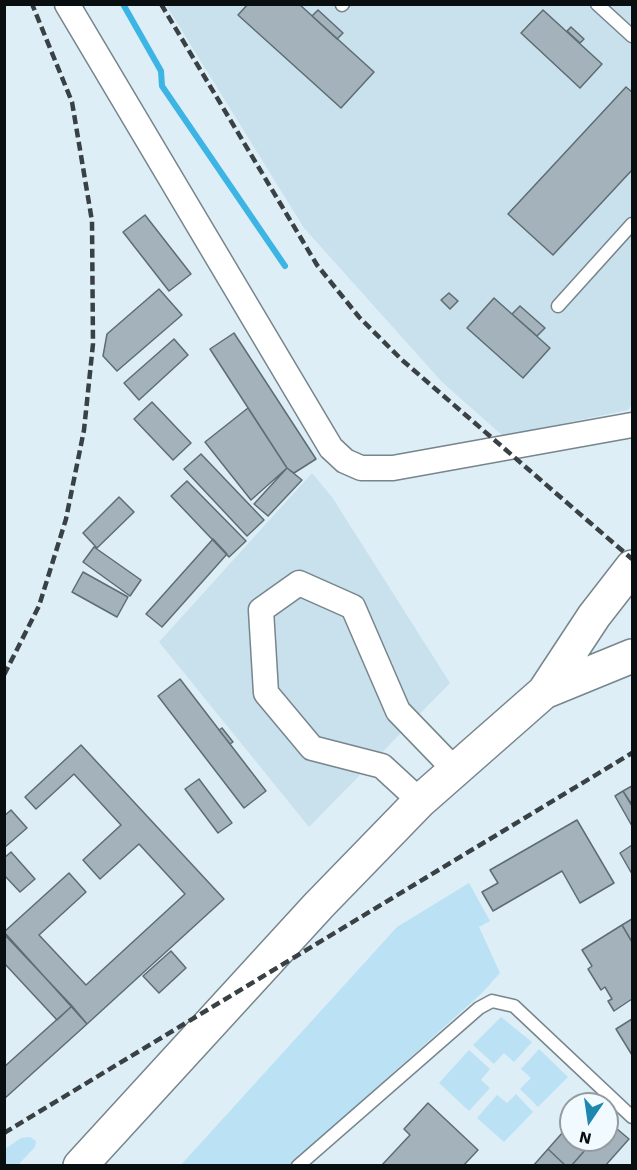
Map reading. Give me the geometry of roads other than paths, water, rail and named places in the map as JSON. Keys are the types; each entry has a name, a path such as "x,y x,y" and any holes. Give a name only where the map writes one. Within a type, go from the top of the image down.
{"main road":[{"path":"80,1166 319,905 420,801 544,692 594,616 633,567"},
{"path":"544,692 633,656"}],"street":[{"path":"67,4 331,448 345,462 361,468 393,468 633,425"},
{"path":"420,801 382,766 312,748 274,703 267,693 261,610 299,583 352,607 398,711 454,769"}],"lane":[{"path":"597,4 633,36"},
{"path":"558,306 633,224"},
{"path":"298,1166 478,1008 492,1001 514,1006 633,1117"}],"waterway":[{"path":"123,4 161,71 162,86 285,266"}],"railway":[{"path":"4,675 39,606 66,519 84,430 93,344 92,221 72,102 32,4"},
{"path":"161,4 317,265 359,317 402,360 632,559"},
{"path":"4,1133 632,753"}]}
